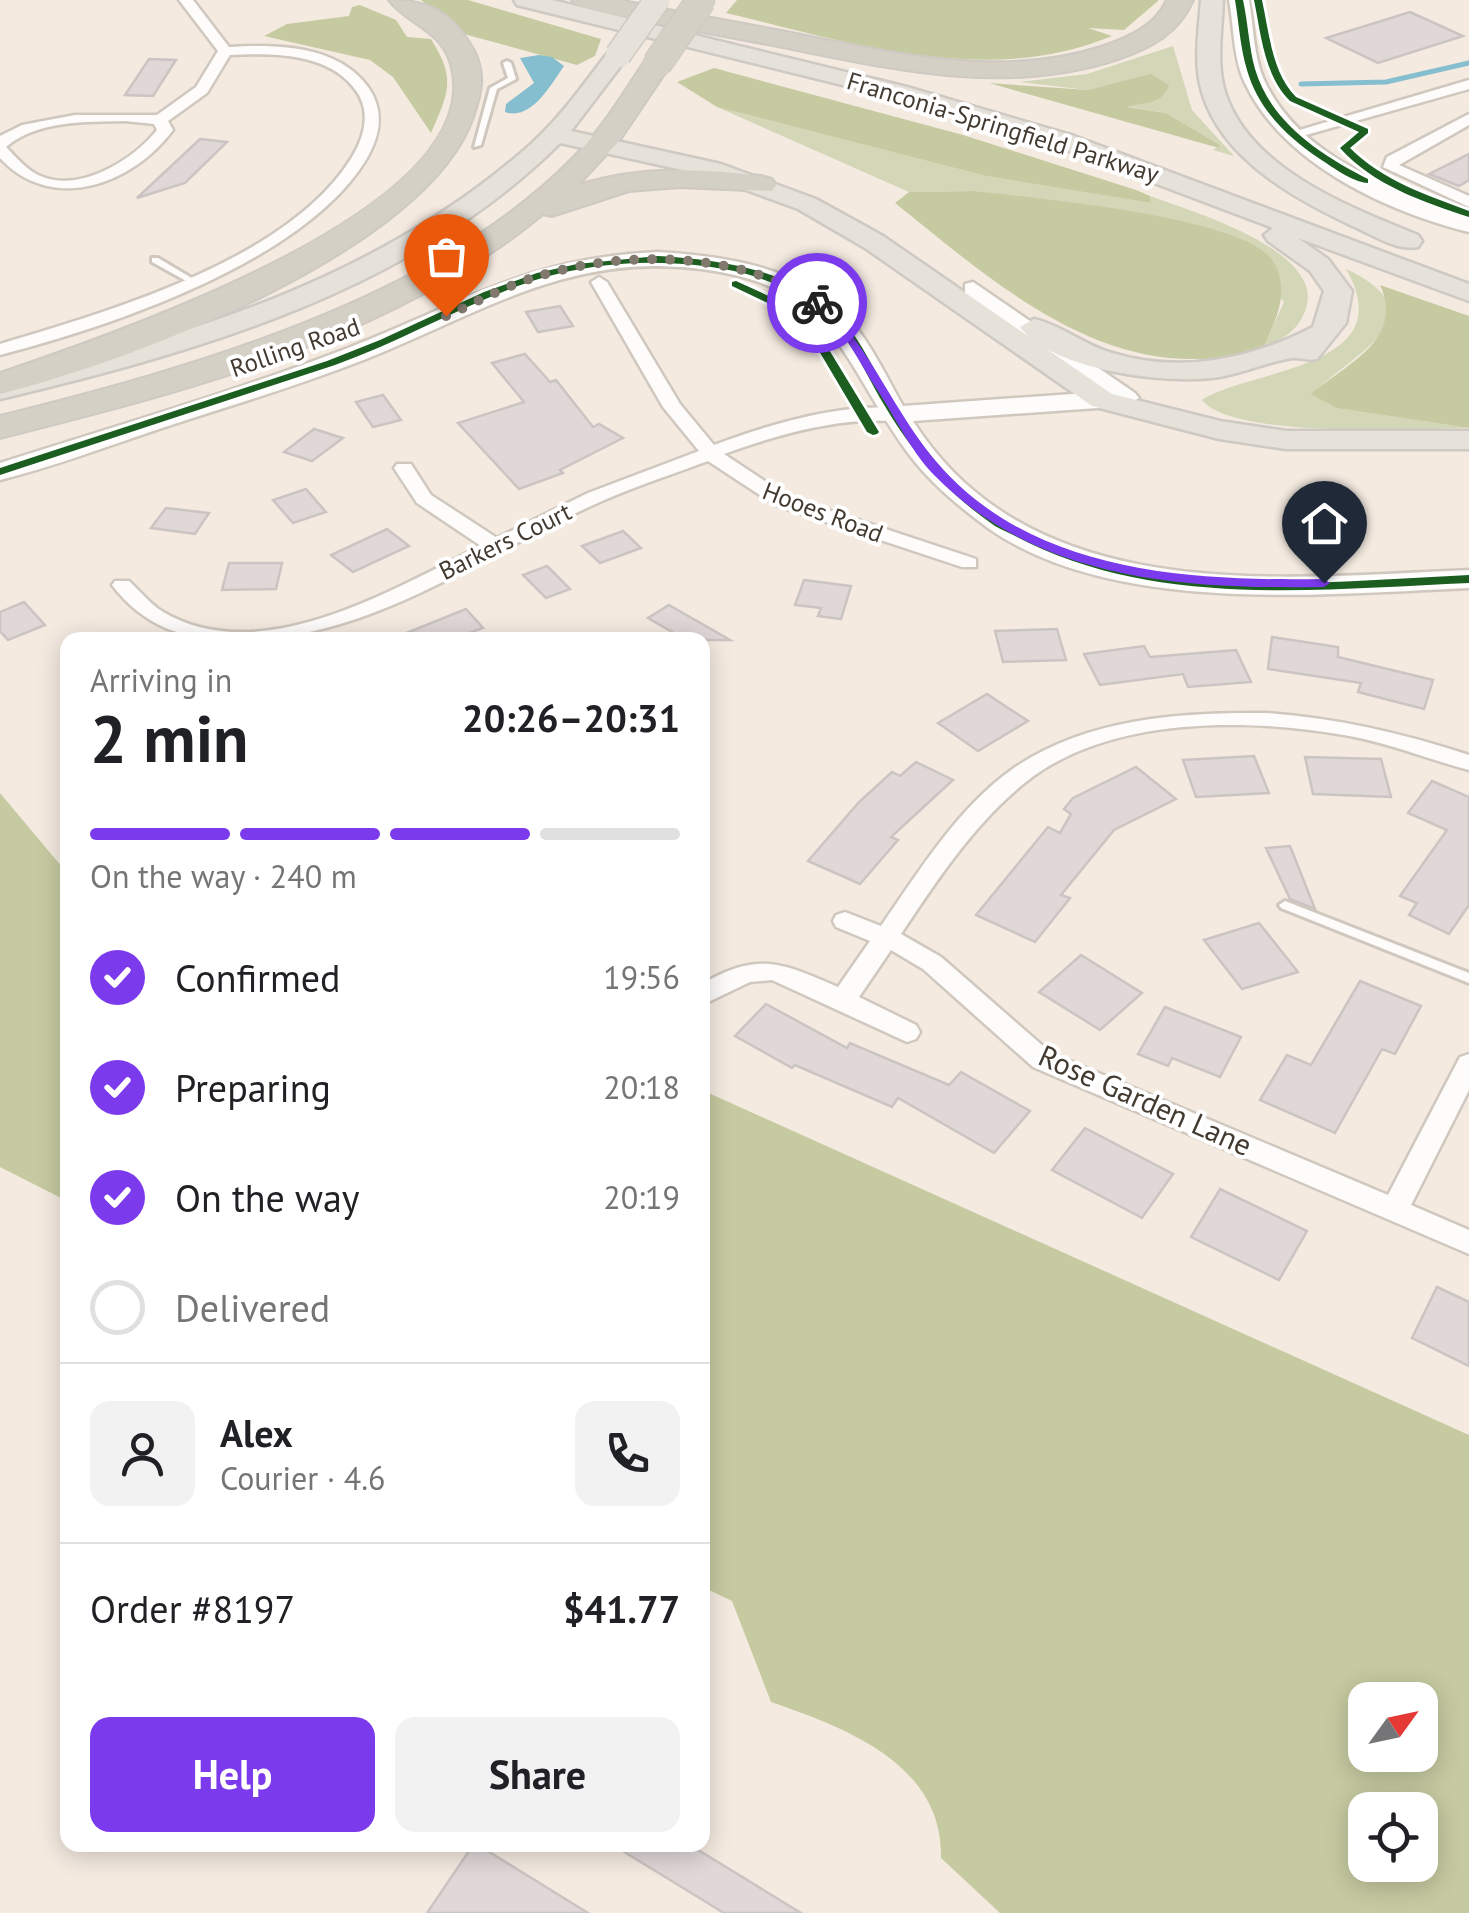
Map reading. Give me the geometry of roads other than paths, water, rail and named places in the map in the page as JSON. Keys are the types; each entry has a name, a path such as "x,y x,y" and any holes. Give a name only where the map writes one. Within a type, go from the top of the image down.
{"highway":[{"path":"0,387 204,310 272,279 349,234 410,187 437,156 481,88 458,46 433,19 402,0"},
{"path":"585,0 659,9 886,63 1000,72 1065,65 1128,46 1170,20 1180,0"},
{"path":"483,242 556,189 605,139 702,0"},
{"path":"0,427 126,394 266,347 370,303 483,242 604,184 674,176 761,185"}],"main road":[{"name":"Franconia-Springfield Parkway","path":"525,0 899,92 1118,159 1469,292"},
{"path":"1212,0 1213,90 1220,109 1243,140 1321,200 1436,251"},
{"name":"Franconia-Springfield Parkway","path":"659,9 1033,114 1197,168 1469,272"},
{"name":"Rolling Road","path":"0,387 175,342 338,277 419,235 478,198 559,130 659,9"},
{"path":"899,92 1119,167 1282,238 1320,264 1338,291 1335,316 1303,356 1254,374 1114,399"},
{"path":"559,130 718,158 799,184 870,220 973,290 1072,348 1146,368 1189,371 1248,366 1291,352 1324,333"},
{"path":"605,139 761,185 853,229 1114,399 1218,430 1286,440 1469,440"}],"street":[{"path":"186,0 225,51"},
{"path":"1240,0 1254,82 1294,134 1352,175 1469,226"},
{"path":"0,350 87,322 258,248 315,211 353,172 371,136 373,119 368,96 337,67 274,50 225,51"},
{"path":"160,120 165,130 157,144 134,162 65,186 35,180 0,146 10,132 51,124 125,116 160,120 202,90 225,51"},
{"path":"1294,134 1469,84"},
{"path":"1418,99 1468,119"},
{"path":"1468,119 1392,160 1391,167 1469,202"},
{"name":"Rolling Road","path":"0,472 336,362 539,276 619,262 700,264 753,273 797,290 841,325 898,414"},
{"name":"Hooes Road","path":"599,282 674,415 710,454 753,487 782,501 968,564"},
{"path":"973,290 1114,399"},
{"path":"898,414 1114,399"},
{"path":"898,414 935,468 974,505 1046,545 1109,568 1216,584 1469,580"},
{"name":"Barkers Court","path":"284,632 361,613 595,497 789,425 898,414"},
{"path":"404,468 424,499 494,546"},
{"name":"Barkers Court","path":"122,586 154,616 173,625 210,632"},
{"path":"843,1000 983,811 1022,773 1064,751 1110,736 1220,719 1342,727 1469,763"},
{"name":"Rose Garden Lane","path":"845,921 888,938 932,963 1042,1060 1469,1242"},
{"path":"710,992 754,968 770,970 907,1032"},
{"path":"1395,1208 1469,1064"}],"lane":[{"path":"477,146 481,88 512,79 507,63"},
{"path":"155,260 191,280"},
{"path":"1285,905 1469,978"}],"water":[{"path":"552,57 564,66 531,107 505,112 506,104 534,83 520,58"}],"waterway":[{"path":"1301,84 1386,82 1469,63"}]}
